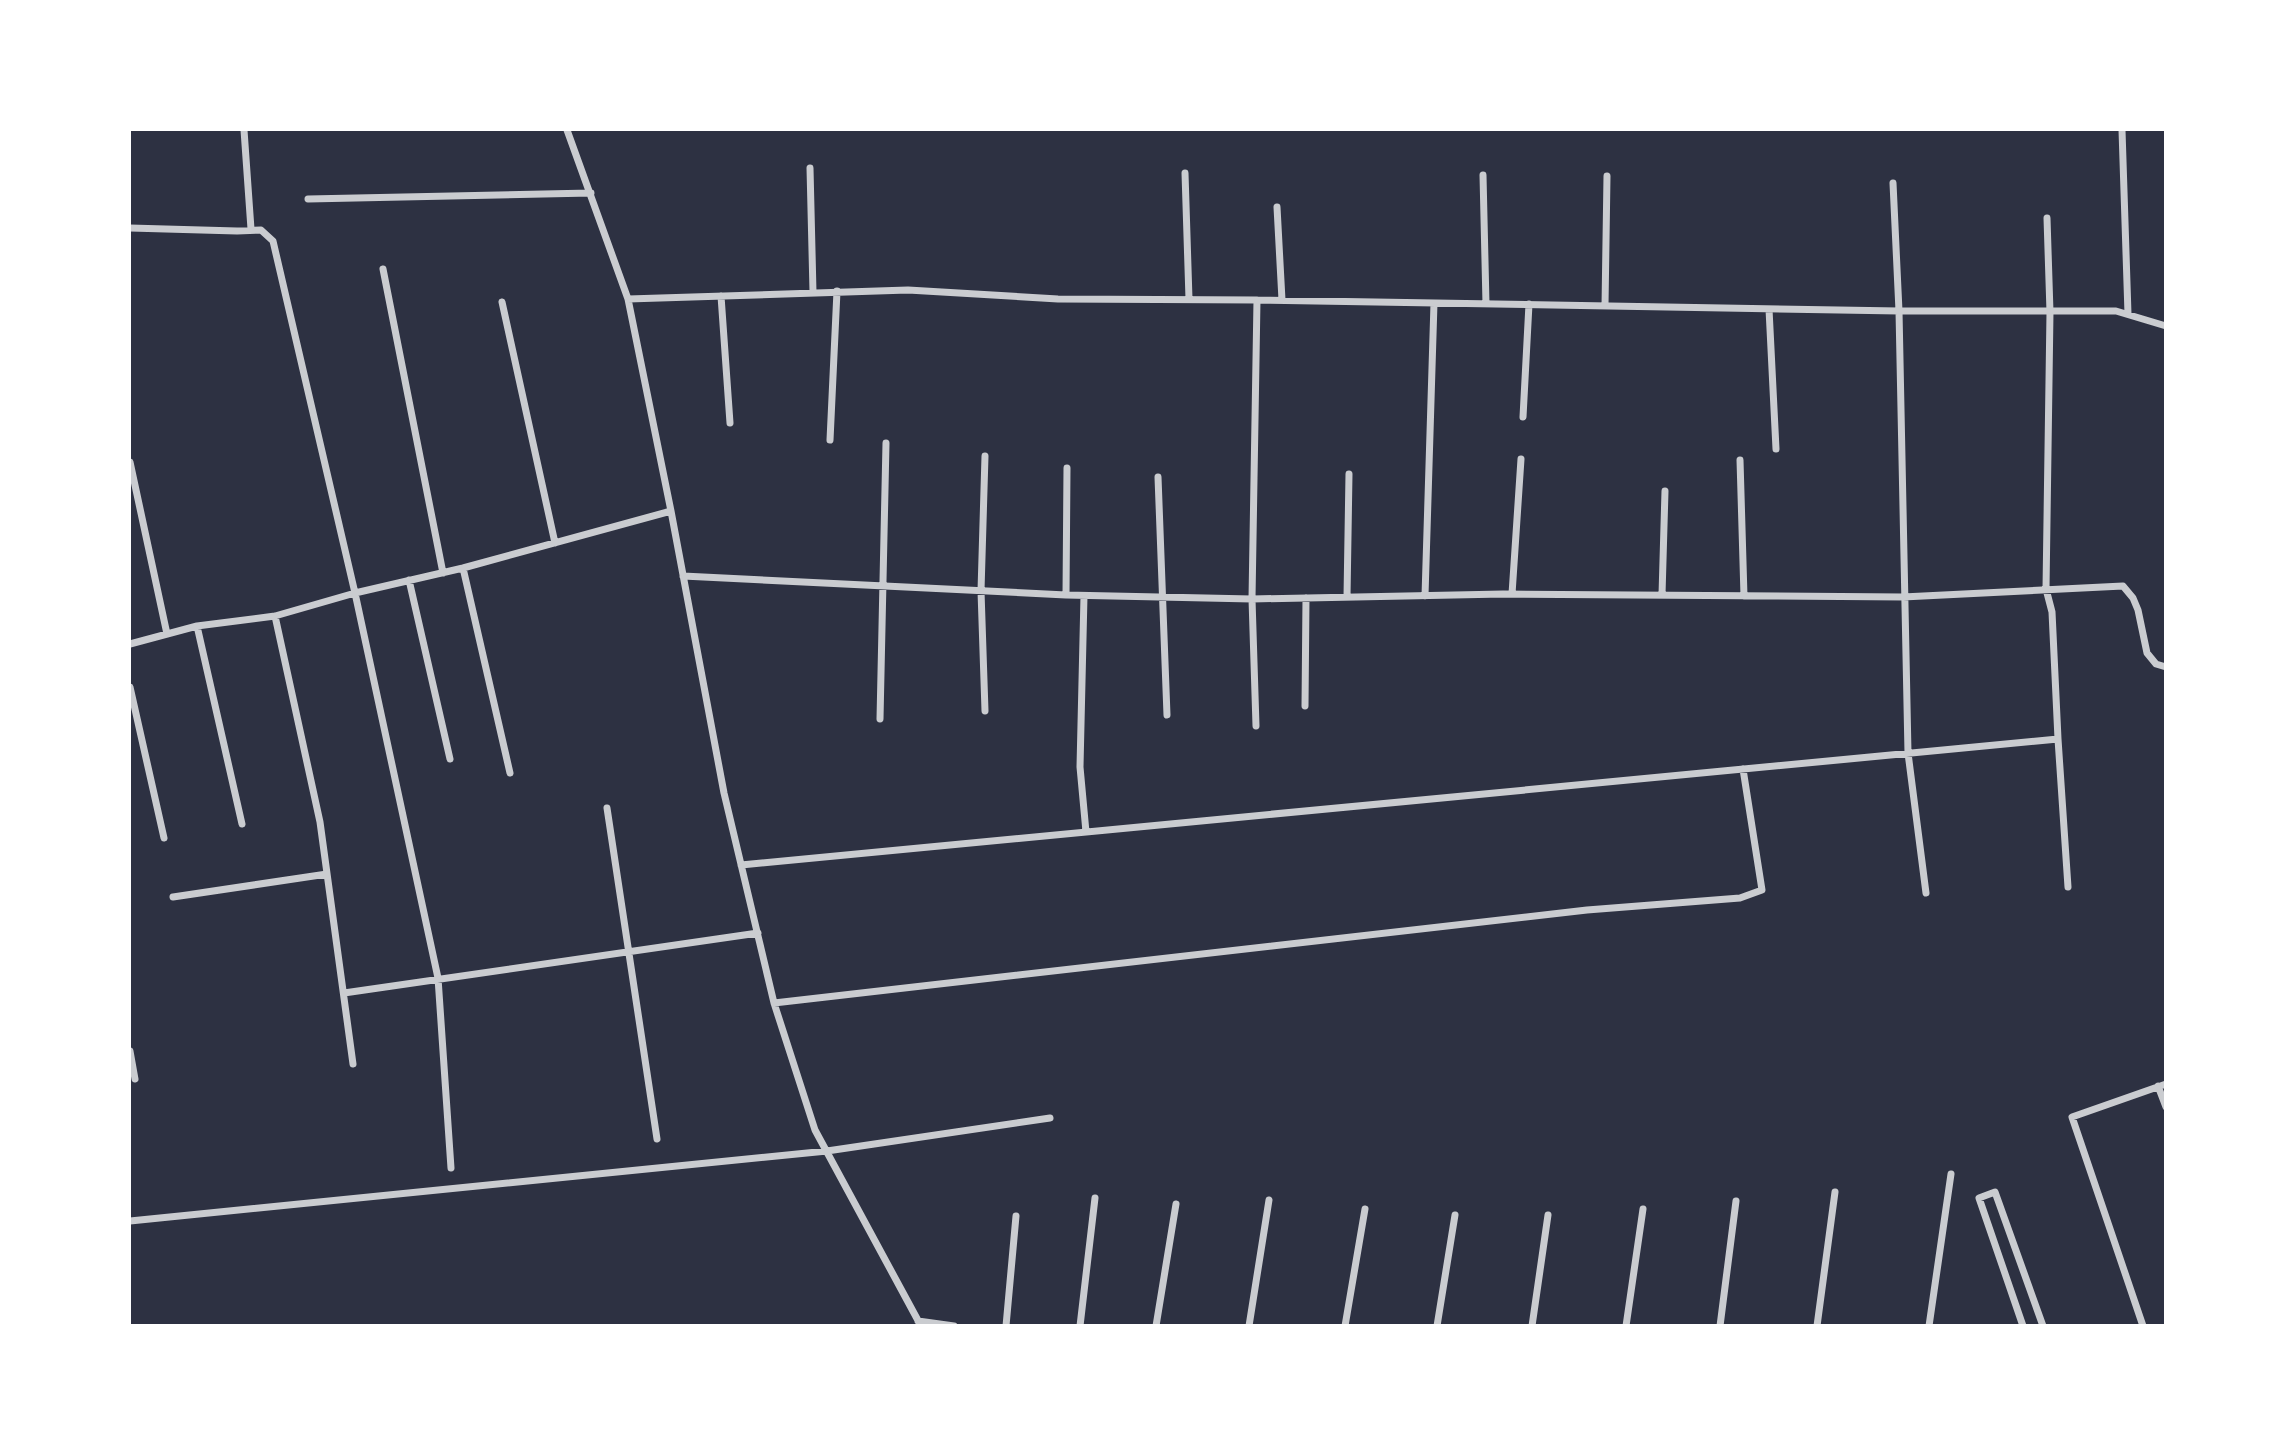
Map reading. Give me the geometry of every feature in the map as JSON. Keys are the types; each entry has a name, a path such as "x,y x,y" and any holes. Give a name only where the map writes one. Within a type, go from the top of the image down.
{"street":[{"path":"244,130 251,229"},
{"path":"567,130 628,299 724,793 775,1003 815,1130 920,1323 954,1325"},
{"path":"2122,130 2128,314"},
{"path":"810,168 813,292"},
{"path":"1185,173 1189,299"},
{"path":"1483,176 1486,304"},
{"path":"1605,306 1606,176"},
{"path":"1893,183 1899,311 1908,753 1926,893"},
{"path":"308,199 591,192"},
{"path":"1277,207 1282,300"},
{"path":"2047,218 2050,312 2046,589 2053,612 2068,887"},
{"path":"130,228 237,232 251,229 261,230 273,241 355,593 438,978 451,1168"},
{"path":"383,269 443,573"},
{"path":"628,299 908,290 1058,299 1282,300 1899,311 2116,311 2165,326"},
{"path":"830,440 837,291"},
{"path":"721,296 730,423"},
{"path":"1256,726 1252,599 1257,300"},
{"path":"502,302 555,543"},
{"path":"1425,596 1434,303"},
{"path":"1522,417 1528,304"},
{"path":"1769,309 1776,449"},
{"path":"880,719 886,443"},
{"path":"985,456 981,591 985,711"},
{"path":"1512,594 1521,459"},
{"path":"1740,460 1744,596"},
{"path":"130,462 167,634"},
{"path":"1066,595 1067,468"},
{"path":"1347,597 1349,474"},
{"path":"1158,477 1167,715"},
{"path":"1662,595 1665,491"},
{"path":"130,644 197,626 275,615 671,512"},
{"path":"463,568 510,773"},
{"path":"683,576 1084,596 1252,599 1512,594 1903,597 2123,586 2133,598 2138,610 2147,653 2156,664 2165,667"},
{"path":"409,580 450,759"},
{"path":"1084,596 1080,767 1086,832"},
{"path":"1306,598 1306,706"},
{"path":"275,615 320,822 353,1064"},
{"path":"197,626 242,824"},
{"path":"130,687 164,838"},
{"path":"741,865 2058,738"},
{"path":"775,1003 1587,910 1740,898 1762,890 1743,769"},
{"path":"607,808 657,1139"},
{"path":"173,897 327,874"},
{"path":"344,993 758,933"},
{"path":"130,1051 135,1079"},
{"path":"2143,1325 2071,1117 2162,1085 2165,1107"},
{"path":"130,1221 827,1152 1050,1118"},
{"path":"1929,1325 1951,1174"},
{"path":"1817,1325 1835,1192"},
{"path":"2023,1325 1979,1198 1995,1192 2043,1325"},
{"path":"1080,1325 1096,1198"},
{"path":"1249,1325 1269,1200"},
{"path":"1720,1325 1736,1201"},
{"path":"1156,1325 1176,1204"},
{"path":"1345,1325 1365,1209"},
{"path":"1626,1325 1643,1209"},
{"path":"1437,1325 1455,1215"},
{"path":"1532,1325 1548,1215"},
{"path":"1006,1325 1016,1216"}]}
